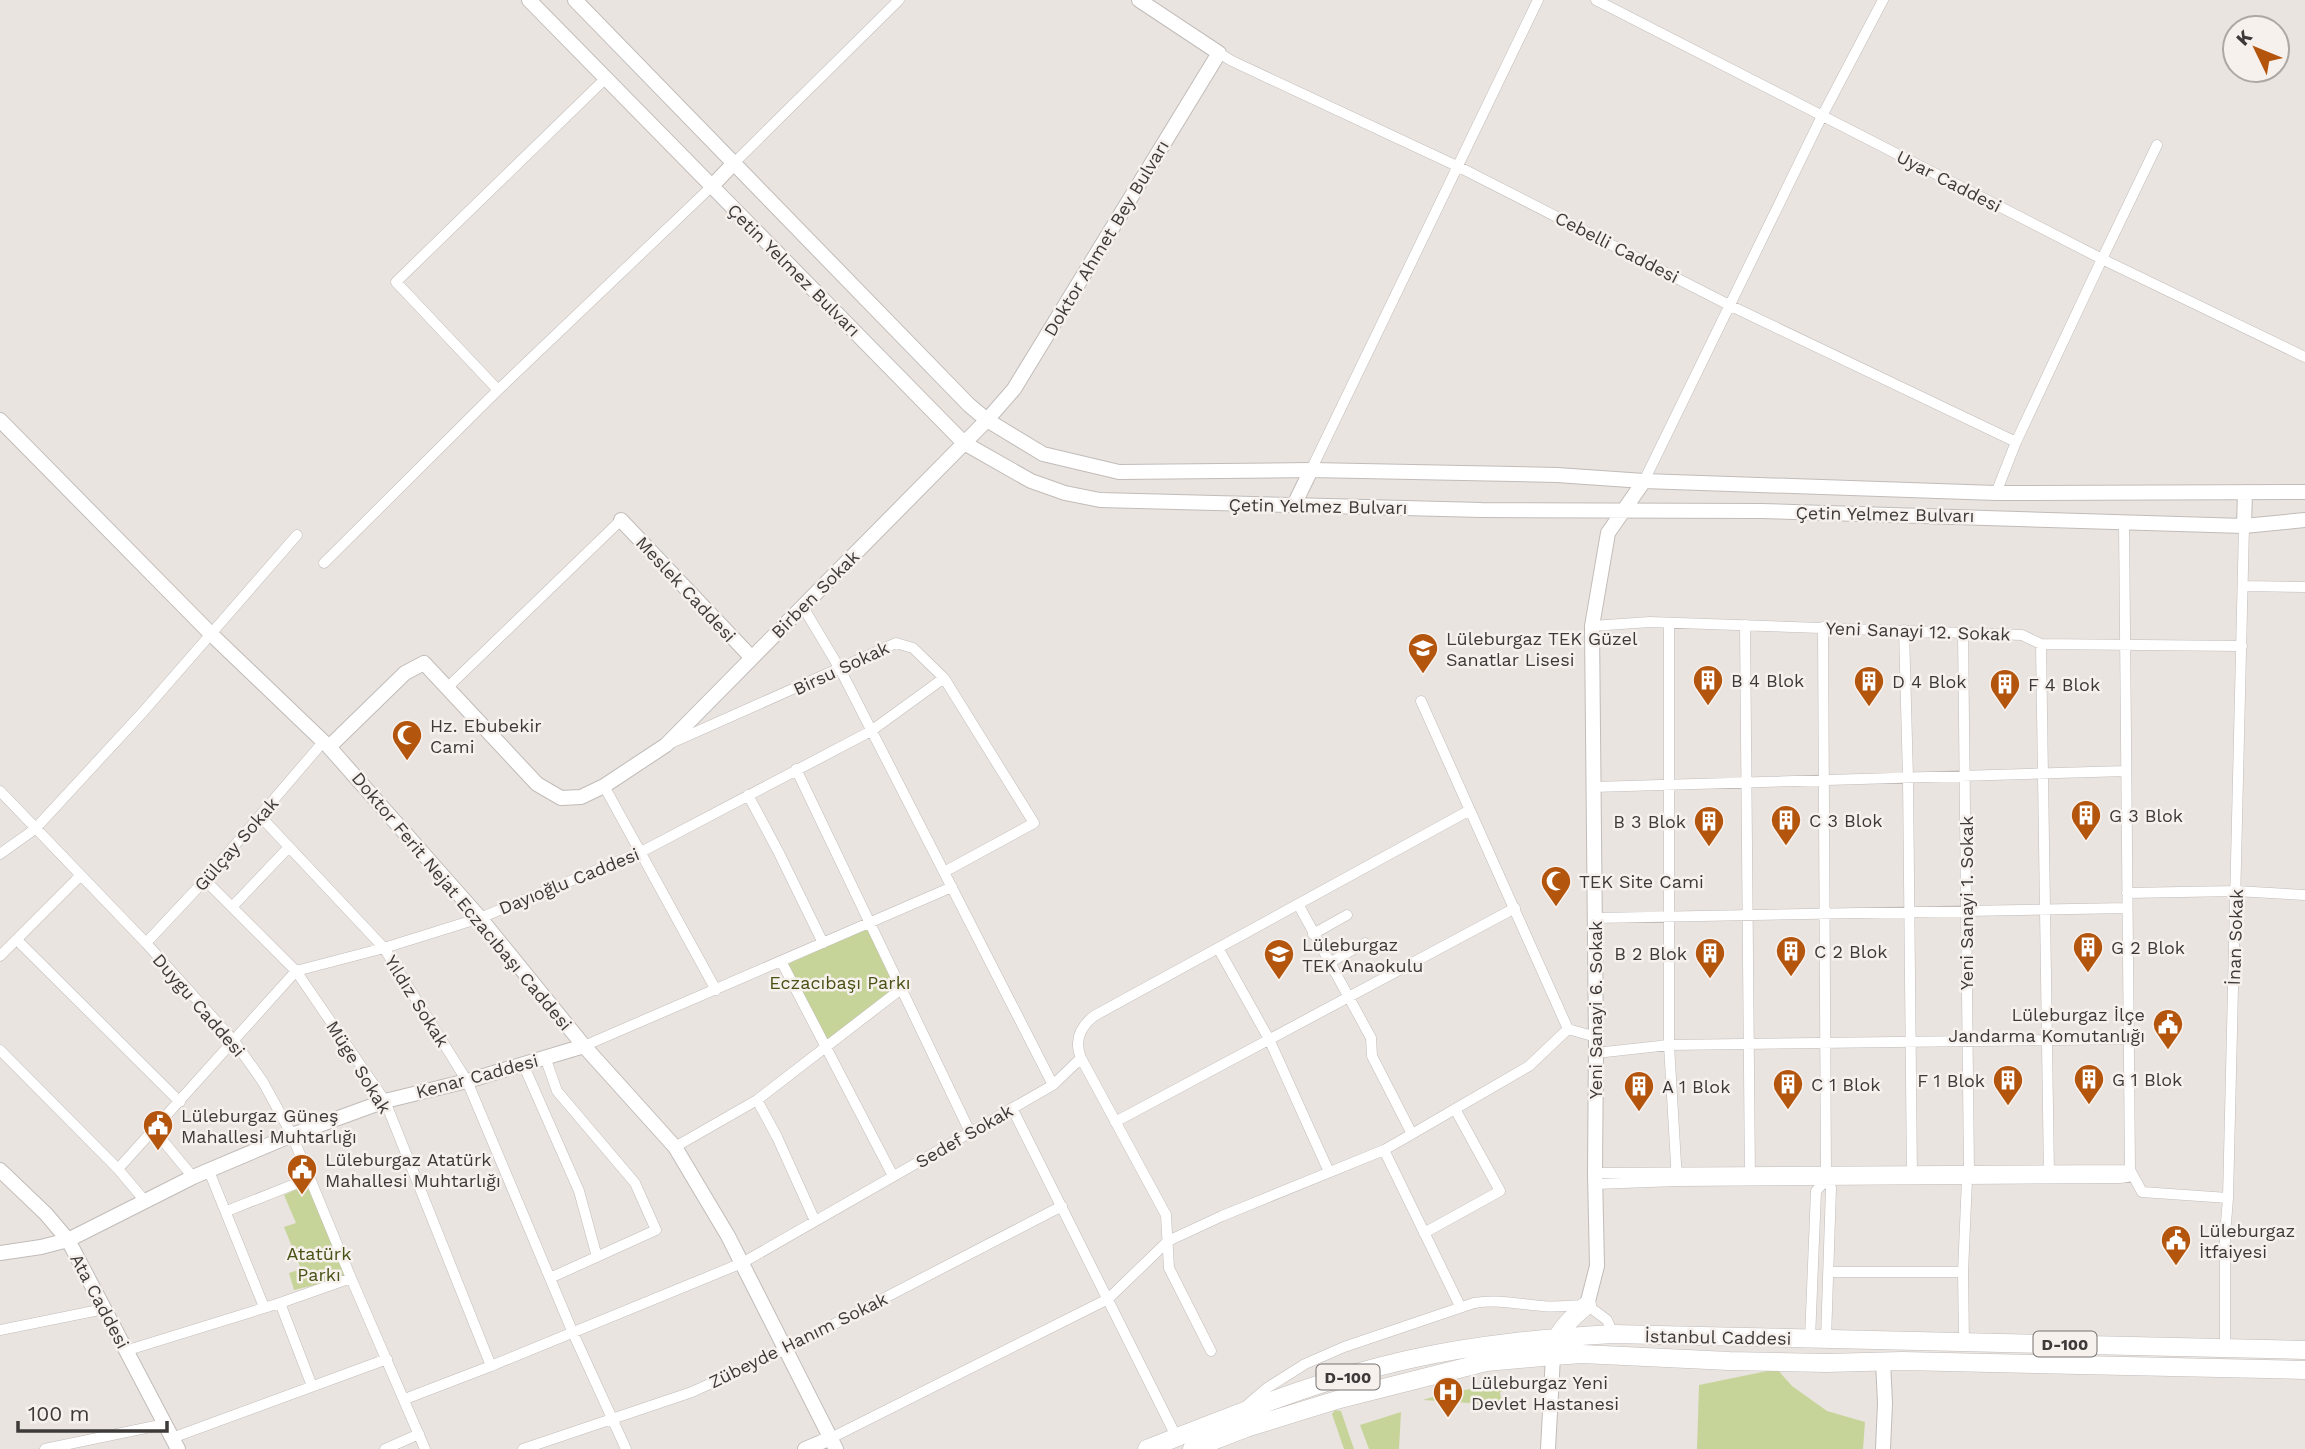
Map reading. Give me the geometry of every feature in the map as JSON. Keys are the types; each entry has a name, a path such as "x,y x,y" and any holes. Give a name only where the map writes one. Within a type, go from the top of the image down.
{"highway":[{"path":"1553,1356 1557,1336 1587,1305"},
{"name":"İstanbul Caddesi","path":"1147,1449 1288,1394 1411,1359 1557,1336 1613,1334 2305,1350"},
{"path":"1818,1339 1818,1362"},
{"name":"İstanbul Caddesi","path":"1192,1449 1246,1428 1331,1401 1486,1362 1553,1356 1582,1354 1729,1361 1883,1361 2305,1370"}],"street":[{"name":"Çetin Yelmez Bulvarı","path":"529,0 964,443 1031,481 1065,493 1100,500 1482,510 1623,509 1992,517 2244,526 2305,520"},
{"name":"Çetin Yelmez Bulvarı","path":"575,0 969,405 987,420 1043,454 1119,472 1311,470 1557,475 1644,481 1996,493 2305,492"},
{"path":"324,563 498,390 712,187 899,0"},
{"path":"1139,0 1219,53"},
{"path":"1294,505 1538,0"},
{"name":"Uyar Caddesi","path":"1596,0 2102,259 2305,357"},
{"path":"1644,481 1822,116 1883,0"},
{"name":"Cebelli Caddesi","path":"1219,53 1459,167 1731,306 2016,442"},
{"name":"Doktor Ahmet Bey Bulvarı","path":"964,443 1014,389 1219,53"},
{"path":"498,390 396,282 606,78"},
{"path":"1992,517 1996,493 2016,442 2157,145"},
{"name":"Doktor Ferit Nejat Eczacıbaşı Caddesi","path":"0,420 211,634 326,744 480,918 584,1046 675,1147 742,1263 833,1443"},
{"name":"Birben Sokak","path":"666,745 964,443"},
{"name":"Yeni Sanayi 6. Sokak","path":"1587,1305 1597,1266 1592,626 1608,533 1644,481"},
{"path":"2244,526 2245,492"},
{"path":"448,687 621,520"},
{"name":"Meslek Caddesi","path":"621,520 752,658"},
{"path":"2124,522 2132,1173 2142,1192 2228,1198"},
{"name":"İnan Sokak","path":"2225,1348 2225,1235 2244,526"},
{"path":"0,854 35,829 143,712 297,535"},
{"path":"2244,586 2305,587"},
{"path":"803,607 840,670 1053,1085"},
{"path":"1669,623 1669,1045 1676,1176"},
{"name":"Yeni Sanayi 12. Sokak","path":"1592,626 1669,623 1823,627 2022,635 2041,644 2242,646"},
{"path":"1745,625 1750,1176"},
{"path":"1818,1339 1829,1272 1831,1188 1826,1175 1823,627"},
{"path":"1903,630 1908,778 1912,1175"},
{"name":"Yeni Sanayi 1. Sokak","path":"1964,632 1968,1175 1963,1272 1964,1342"},
{"name":"Birsu Sokak","path":"448,687 537,784 561,798 582,797 604,786 666,745 896,643 913,648 944,678 1034,823 944,872"},
{"path":"2041,644 2049,1174"},
{"name":"Gülçay Sokak","path":"146,943 326,744 405,673 424,663 448,687"},
{"name":"Dayıoğlu Caddesi","path":"296,971 384,948 480,918 641,852 871,732 944,678"},
{"path":"1421,701 1568,1029 1596,1038"},
{"path":"796,769 970,1132"},
{"path":"1593,787 2126,771"},
{"path":"604,786 716,990"},
{"name":"Duygu Caddesi","path":"0,791 146,943 234,1041 263,1082 292,1135 425,1449"},
{"path":"748,795 823,943"},
{"path":"1211,1351 1169,1268 1166,1215 1081,1058 1079,1034 1094,1016 1470,810"},
{"name":"Yıldız Sokak","path":"260,816 384,948 467,1081 573,1333 626,1449"},
{"path":"232,907 289,847"},
{"path":"0,956 80,876"},
{"name":"Müge Sokak","path":"205,880 296,971 385,1101 491,1366"},
{"name":"Kenar Caddesi","path":"0,1253 68,1240 193,1177 292,1135 385,1101 467,1081 584,1046 952,887"},
{"path":"2127,892 2236,891 2305,895"},
{"path":"1298,904 1371,1038 1372,1056 1412,1134"},
{"path":"1115,1122 1515,908"},
{"path":"1595,918 2127,908"},
{"path":"1313,934 1347,915"},
{"path":"17,940 180,1102"},
{"path":"1329,963 1365,943"},
{"path":"1218,948 1269,1039 1329,1172"},
{"path":"781,961 893,1177"},
{"path":"118,1169 296,971"},
{"path":"675,1147 757,1100 901,989"},
{"path":"805,1449 833,1443 1108,1299 1168,1241 1384,1150 1528,1066 1568,1029"},
{"path":"1595,1053 1669,1045 2129,1039"},
{"path":"0,1050 118,1169 145,1201"},
{"path":"545,1057 557,1091 635,1183 656,1230 550,1278"},
{"name":"Sedef Sokak","path":"405,1399 742,1263 1053,1085 1081,1058"},
{"path":"523,1064 579,1191 597,1256"},
{"path":"757,1100 815,1221"},
{"path":"1012,1108 1177,1438"},
{"path":"1424,1233 1500,1191 1454,1109"},
{"path":"154,1130 193,1177"},
{"path":"1384,1150 1460,1306"},
{"name":"Ata Caddesi","path":"0,1170 46,1214 68,1240 175,1444"},
{"path":"209,1171 264,1307"},
{"path":"1595,1178 2132,1173"},
{"path":"1818,1339 1816,1191 1826,1175"},
{"path":"227,1211 310,1178"},
{"name":"Zübeyde Hanım Sokak","path":"523,1449 692,1392 786,1349 1062,1206"},
{"path":"1829,1272 1963,1272"},
{"path":"125,1351 351,1278"},
{"path":"1235,1415 1267,1388 1306,1364 1344,1347 1460,1306 1490,1300 1553,1307 1587,1305 1607,1320 1613,1334"},
{"path":"280,1303 312,1386"},
{"path":"0,1330 104,1310"},
{"path":"1548,1449 1553,1356"},
{"path":"175,1444 312,1386 387,1359"},
{"path":"1883,1361 1883,1449"},
{"path":"45,1449 165,1424"},
{"path":"385,1449 419,1434"}],"green space":[{"name":"Eczacıbaşı Parkı","path":"869,927 896,987 826,1041 788,964"},
{"name":"Atatürk Parkı","path":"308,1184 347,1277 294,1290 289,1273 301,1269 284,1227 296,1223 284,1195"},
{"path":"1777,1369 1792,1386 1827,1411 1865,1422 1863,1449 1697,1449 1699,1385"},
{"path":"1532,1379 1533,1388 1524,1386 1500,1392 1502,1405 1423,1400 1446,1393"},
{"path":"1335,1410 1341,1411 1354,1449 1344,1449 1332,1414"},
{"path":"1401,1412 1399,1449 1369,1449 1360,1425"}],"place":[{"name":"Lüleburgaz TEK Güzel Sanatlar Lisesi","path":"1423,675"},
{"name":"B 4 Blok","path":"1708,707"},
{"name":"D 4 Blok","path":"1869,708"},
{"name":"F 4 Blok","path":"2005,711"},
{"name":"Hz. Ebubekir Cami","path":"407,762"},
{"name":"G 3 Blok","path":"2086,842"},
{"name":"C 3 Blok","path":"1786,847"},
{"name":"B 3 Blok","path":"1709,848"},
{"name":"TEK Site Cami","path":"1556,908"},
{"name":"G 2 Blok","path":"2088,974"},
{"name":"C 2 Blok","path":"1791,978"},
{"name":"B 2 Blok","path":"1710,980"},
{"name":"Lüleburgaz TEK Anaokulu","path":"1279,981"},
{"name":"Lüleburgaz İlçe Jandarma Komutanlığı","path":"2168,1051"},
{"name":"G 1 Blok","path":"2089,1106"},
{"name":"F 1 Blok","path":"2008,1107"},
{"name":"C 1 Blok","path":"1788,1111"},
{"name":"A 1 Blok","path":"1639,1113"},
{"name":"Lüleburgaz Güneş Mahallesi Muhtarlığı","path":"158,1152"},
{"name":"Lüleburgaz Atatürk Mahallesi Muhtarlığı","path":"302,1196"},
{"name":"Lüleburgaz İtfaiyesi","path":"2176,1267"},
{"name":"Lüleburgaz Yeni Devlet Hastanesi","path":"1448,1419"}]}
